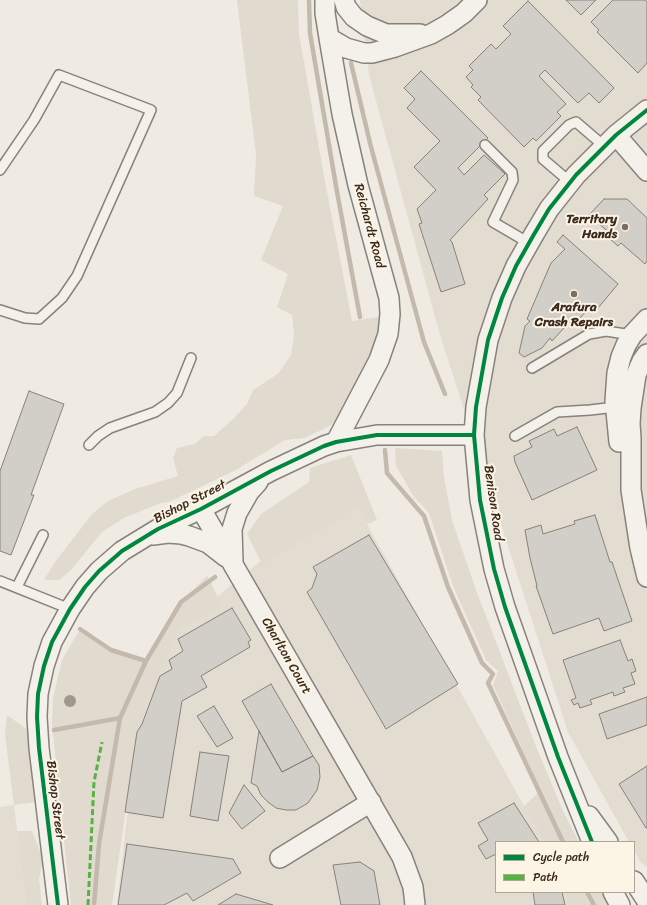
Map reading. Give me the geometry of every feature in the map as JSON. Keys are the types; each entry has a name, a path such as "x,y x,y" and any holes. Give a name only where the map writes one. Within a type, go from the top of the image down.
{"street":[{"name":"Reichardt Road","path":"325,0 325,13 342,114 358,185 389,298 390,314 388,334 379,360 336,442"},
{"path":"344,0 346,7 354,17 367,26 386,34 431,34"},
{"path":"329,38 356,52 372,53 395,47 431,34 447,26 464,13 477,0"},
{"name":"Benison Road","path":"592,841 558,757 508,615 494,569 480,500 474,435 476,407 488,340 502,298 516,266 529,243 549,209 570,182 610,141 647,110"},
{"path":"610,141 647,172"},
{"path":"647,319 632,335 621,357 617,374 616,407 619,442 631,490 640,548 647,577"},
{"path":"631,490 630,408 636,376 642,361 647,354"},
{"name":"Bishop Street","path":"58,905 39,748 37,712 38,694 52,642 70,609 85,587 99,571 122,552 158,529 201,509 271,470 336,442 386,434 474,435"},
{"path":"233,563 232,529 237,512 249,492 271,470"},
{"name":"Charlton Court","path":"201,509 402,857 413,888 415,905"},
{"path":"142,539 160,534 181,534 208,543 220,551 233,563"},
{"name":"Benison Road","path":"570,786 607,841"},
{"path":"280,858 371,802"},
{"path":"614,893 620,905"}],"lane":[{"path":"0,170 34,120 59,74 151,110 77,276 62,298 39,319 25,318 0,310"},
{"path":"570,182 543,159 543,151 568,125 576,122 610,141"},
{"path":"485,145 512,172 514,180 493,222 529,243"},
{"path":"532,368 589,334 606,331 632,335"},
{"path":"89,445 98,436 110,428 154,412 168,404 177,393 190,358"},
{"path":"515,436 557,412 616,407"},
{"path":"17,587 43,535"},
{"path":"0,581 70,609"}],"shaded area":[{"path":"237,0 298,0 299,34 324,176 352,321 384,316 377,343 345,412 330,426 304,438 285,440 234,471 169,502 161,503 124,518 102,532 70,571 59,580 44,580 55,562 92,514 108,501 135,489 178,476 173,458 177,448 195,444 204,436 214,436 247,404 253,390 278,374 291,355 294,334 292,315 277,307 288,274 261,260 283,206 254,196 256,155"},
{"path":"360,0 647,0 647,867 641,863 635,852 635,841 628,841 568,732 440,335 369,75"},
{"path":"395,448 442,451 444,477 452,520 476,590 537,749 563,811 578,841 543,841 524,806 537,794 531,769 493,685 498,671 486,660 453,586 429,513 414,497 396,466"},
{"path":"351,455 377,520 367,524 358,508 262,564 247,534 261,514 309,482 310,468"},
{"path":"358,508 543,841 495,841 495,893 565,893 567,905 117,905 137,732 180,627 262,560"},
{"path":"207,576 222,604 180,628 137,732 112,905 71,905 60,803 55,793 50,769 56,763 52,724 53,698 62,660 80,629 111,650 146,661 181,602"},
{"path":"7,715 28,730 37,802 14,805 5,735"},
{"path":"14,805 26,905 0,905 0,807"},
{"path":"17,831 32,831 43,859 39,879 42,905 26,905"},
{"path":"565,893 607,893 613,905 567,905"}],"building":[{"path":"566,0 596,0 581,15"},
{"path":"613,0 645,0 647,2 647,63 638,73 597,32 599,30 591,22"},
{"path":"528,1 614,88 599,103 589,93 578,103 545,70 539,76 566,104 557,112 561,116 536,141 533,138 524,147 478,100 481,97 471,87 473,85 466,77 473,70 469,66 491,44 496,49 511,34 503,26"},
{"path":"421,71 488,138 458,168 464,175 484,155 505,174 484,195 488,199 450,240 452,242 465,284 441,292 419,224 422,223 417,209 436,190 414,167 440,141 407,108 415,99 404,88"},
{"name":"Territory Hands","path":"604,199 627,199 647,218 647,261 645,264 621,243 618,246 610,239 613,236 589,215"},
{"name":"Arafura Crash Repairs","path":"563,235 618,284 598,308 593,304 578,320 575,316 552,341 550,338 542,348 524,357 519,353 525,326 530,321 527,319 551,263 565,249 557,242"},
{"path":"29,391 64,404 31,495 34,495 11,555 0,551 0,471"},
{"path":"577,427 597,470 532,500 515,462 514,456 532,447 529,441 554,429 557,436"},
{"path":"595,515 610,562 612,562 632,621 604,631 599,618 553,634 536,586 525,530 541,525 543,534 575,524 574,521"},
{"path":"369,535 458,684 386,729 307,592 312,588 317,574 313,567"},
{"path":"232,608 251,640 248,642 250,647 201,676 207,687 182,701 163,818 125,812 137,732 142,724 160,676 172,669 169,660 183,651 178,639"},
{"path":"620,640 628,661 632,659 636,671 631,673 635,684 623,688 625,692 614,696 613,692 590,700 592,704 580,708 578,703 574,705 571,700 576,698 563,660"},
{"path":"271,684 313,756 282,772 242,701"},
{"path":"647,697 647,725 607,739 599,714"},
{"path":"214,706 233,738 217,747 197,716"},
{"path":"259,731 282,772 313,756 319,765 320,777 317,790 308,803 296,810 276,808 261,795 257,786 251,783"},
{"path":"200,752 229,756 218,821 190,816"},
{"path":"647,766 647,828 646,828 619,784"},
{"path":"244,785 265,811 242,829 229,813"},
{"path":"514,803 538,841 495,841 495,854 486,859 478,846 488,840 478,823"},
{"path":"127,844 233,859 241,873 193,901 187,893 164,905 118,905"},
{"path":"360,862 374,871 380,905 341,905 333,865"},
{"path":"533,893 562,893 565,905 535,905"},
{"path":"236,894 273,905 218,905"}],"waterway":[{"path":"309,0 310,33 360,317"},
{"path":"351,63 371,147 424,342 445,394"},
{"path":"385,450 387,473 424,516 448,587 482,663 493,674 488,683 563,841"},
{"path":"94,905 99,844 120,718 146,661 181,602 215,577"},
{"path":"80,629 111,650 146,661"},
{"path":"54,730 120,718"},
{"path":"588,893 594,905"}],"marked path":[{"path":"88,905 94,782 102,742"}],"cycle path":[{"path":"592,841 558,757 505,607 494,569 480,500 474,435 476,407 488,340 502,298 516,266 533,236 549,209 576,175 616,135 647,110"},
{"path":"58,905 39,748 37,717 38,694 44,666 52,642 70,609 85,587 99,571 122,551 158,529 201,509 271,471 324,446 336,442 377,435 474,435"}],"place":[{"name":"Territory Hands","path":"625,227"},
{"name":"Arafura Crash Repairs","path":"574,294"}]}
